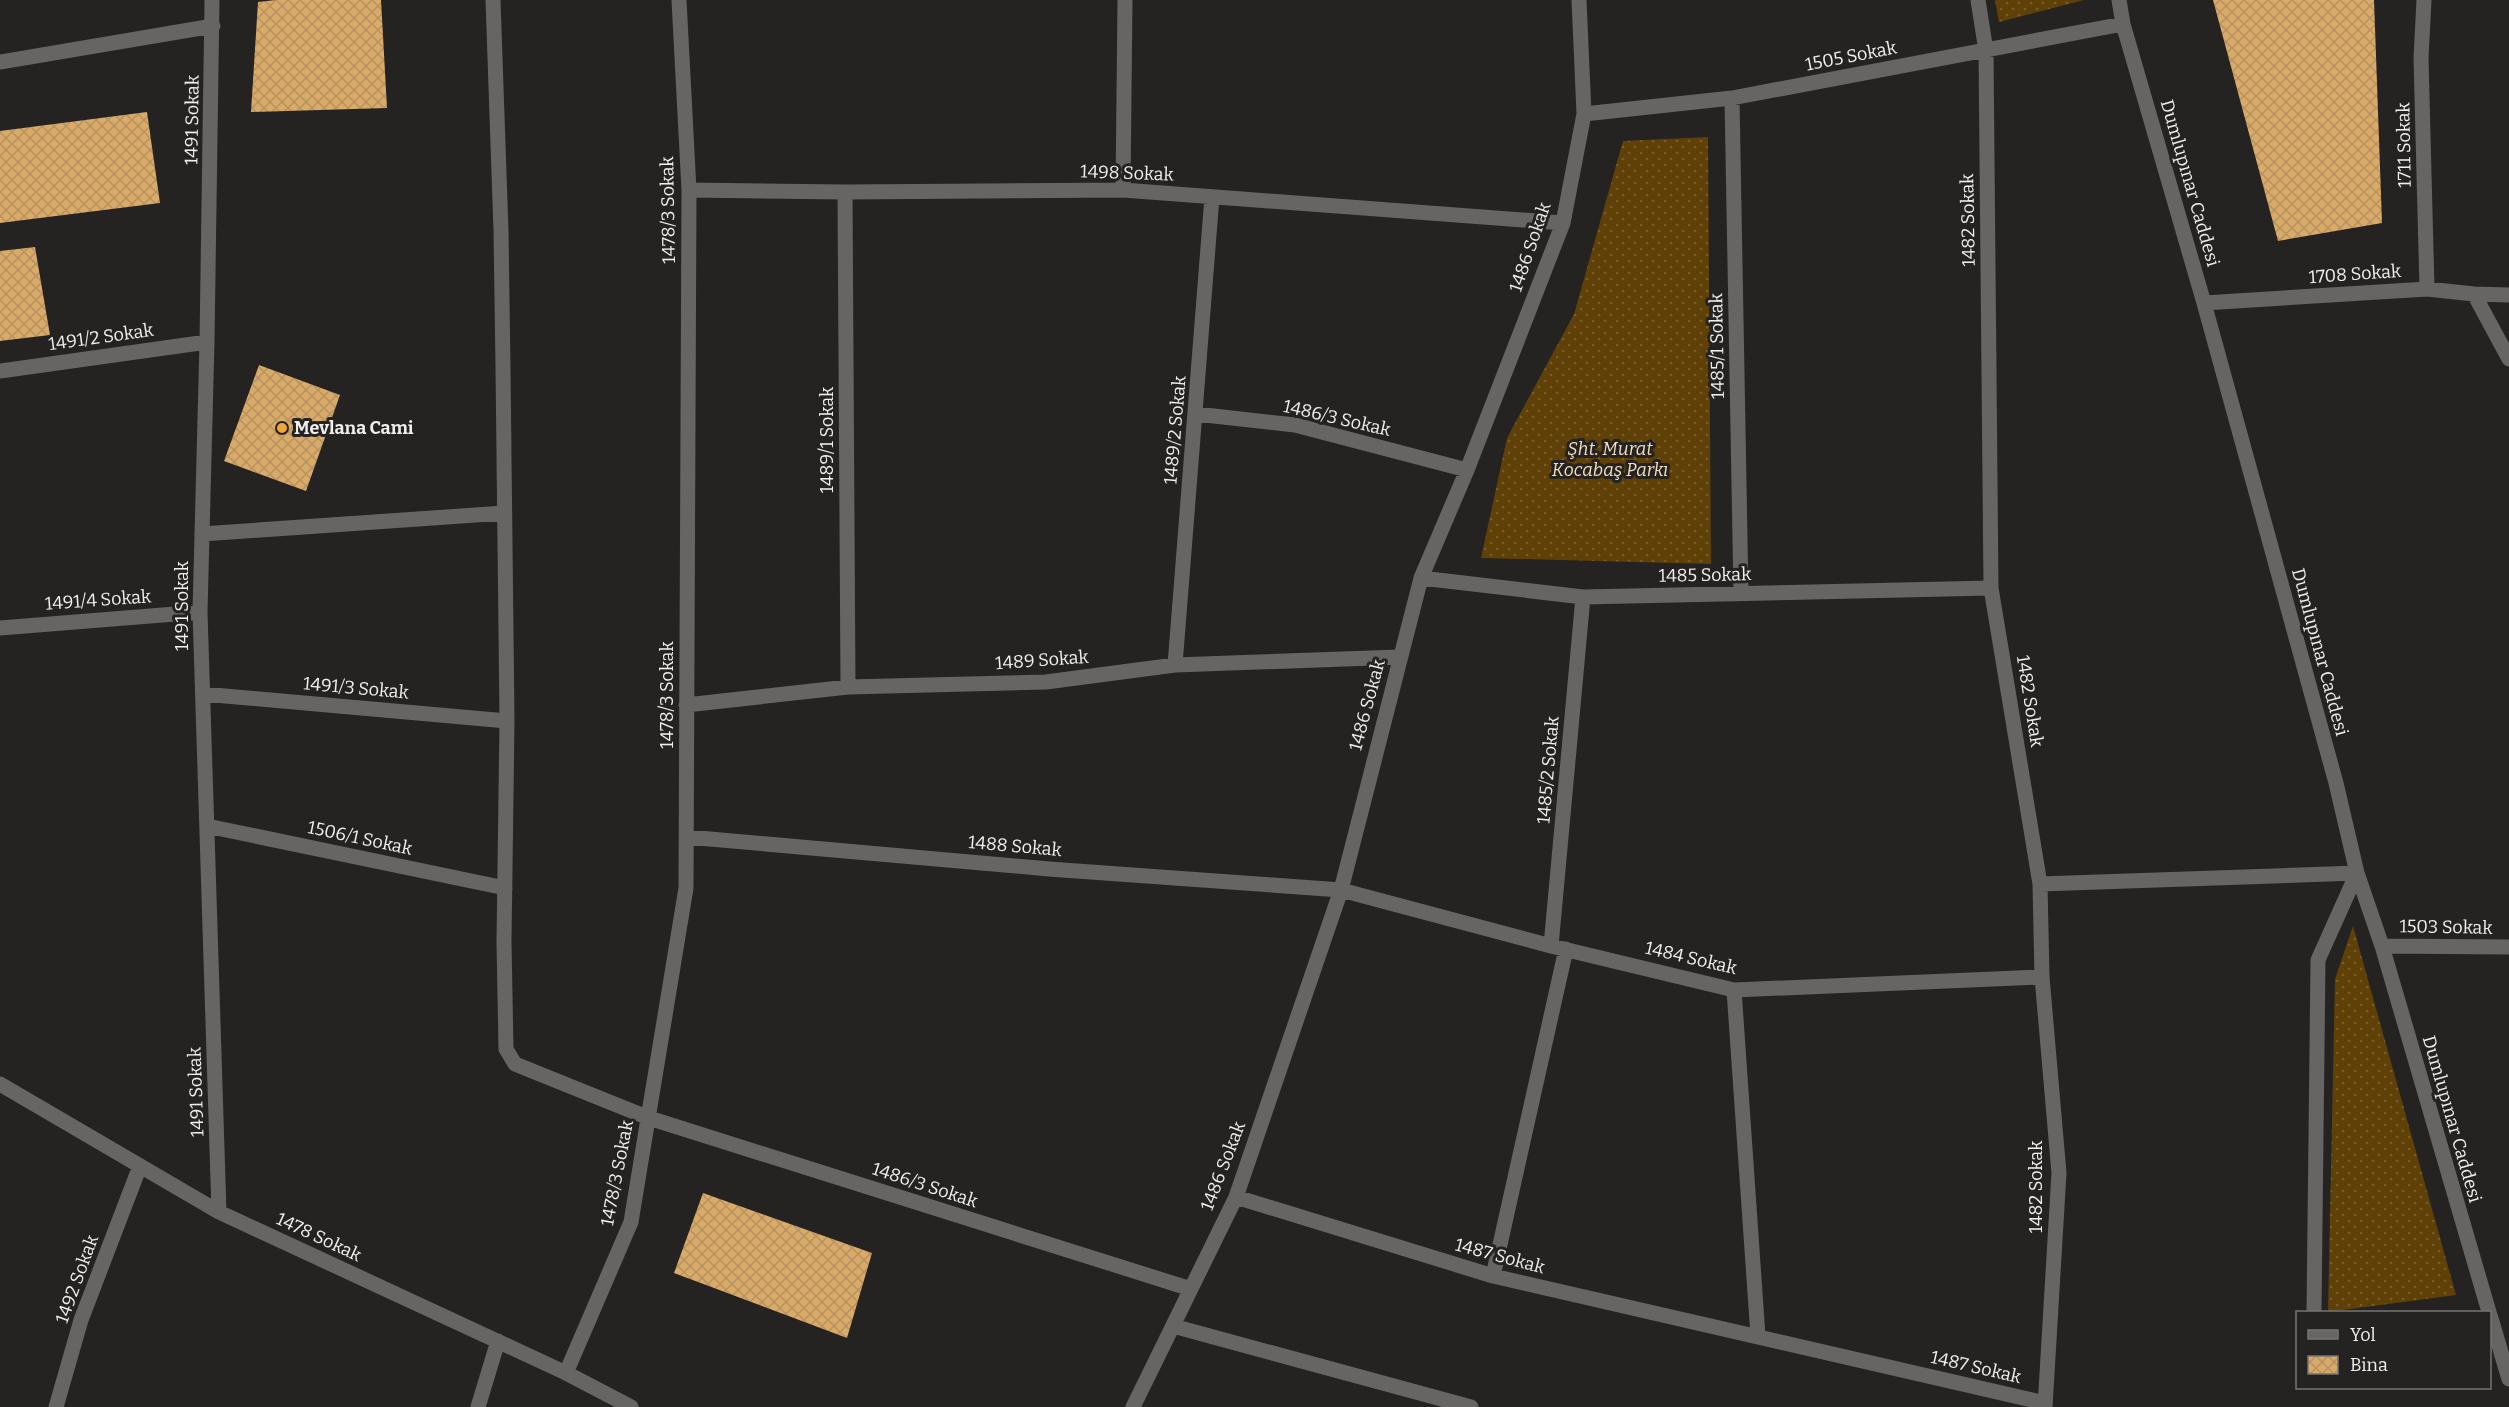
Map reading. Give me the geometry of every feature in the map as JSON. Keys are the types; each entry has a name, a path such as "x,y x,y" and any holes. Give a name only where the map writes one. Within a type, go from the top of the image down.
{"street":[{"name":"1491 Sokak","path":"212,0 200,612 219,1212"},
{"name":"1486/3 Sokak","path":"493,0 501,231 507,721 506,1048 516,1064 649,1118 1191,1289"},
{"name":"1478/3 Sokak","path":"566,1372 631,1222 686,888 689,190 679,0"},
{"path":"1123,190 1125,0"},
{"name":"1486 Sokak","path":"1132,1407 1236,1197 1341,890 1421,578 1467,470 1563,223 1584,114 1578,0"},
{"name":"1482 Sokak","path":"1978,0 1986,51 1991,588 2040,884 2042,977 2059,1173 2045,1405"},
{"name":"Dumlupınar Caddesi","path":"2119,0 2123,24 2204,303 2336,783 2357,873 2382,946 2488,1311"},
{"name":"1711 Sokak","path":"2424,0 2421,58 2427,289"},
{"name":"1505 Sokak","path":"1584,114 1732,98 2123,24"},
{"path":"0,62 213,26"},
{"name":"1485/1 Sokak","path":"1732,98 1741,594"},
{"name":"1498 Sokak","path":"689,190 845,192 1123,190 1563,223"},
{"name":"1489/1 Sokak","path":"845,192 848,687"},
{"name":"1489/2 Sokak","path":"1175,665 1212,197"},
{"name":"1708 Sokak","path":"2204,303 2427,289 2509,295"},
{"path":"2474,294 2509,359"},
{"name":"1491/2 Sokak","path":"0,371 207,342"},
{"name":"1486/3 Sokak","path":"1196,414 1295,425 1467,470"},
{"path":"202,534 504,513"},
{"name":"1485 Sokak","path":"1421,578 1583,597 1991,588"},
{"name":"1485/2 Sokak","path":"1493,1276 1559,948 1583,597"},
{"name":"1491/4 Sokak","path":"0,628 200,612"},
{"name":"1489 Sokak","path":"686,705 848,687 1046,682 1175,665 1400,657"},
{"name":"1491/3 Sokak","path":"203,694 507,721"},
{"name":"1506/1 Sokak","path":"207,826 505,888"},
{"name":"1488 Sokak","path":"687,837 1037,868 1341,890"},
{"path":"2040,884 2357,873 2318,960 2314,1311"},
{"name":"1484 Sokak","path":"1341,890 1559,948 1734,990 2042,977"},
{"name":"1503 Sokak","path":"2382,946 2509,947"},
{"path":"1734,990 1758,1336"},
{"name":"1478 Sokak","path":"0,1084 219,1212 566,1372 630,1407"},
{"name":"1492 Sokak","path":"56,1407 81,1320 140,1166"},
{"name":"1487 Sokak","path":"1236,1197 1493,1276 1758,1336 2045,1405"},
{"name":"Dumlupınar Caddesi","path":"2491,1320 2509,1379"},
{"path":"1173,1326 1472,1407"},
{"path":"478,1407 498,1341"}],"green space":[{"path":"1995,0 2084,0 1999,22"},
{"name":"Şht. Murat Kocabaş Parkı","path":"1708,137 1711,564 1481,558 1507,438 1574,314 1623,141"},
{"path":"2353,926 2456,1295 2328,1311 2335,979"}],"building":[{"path":"381,0 387,108 251,112 258,2"},
{"path":"2213,0 2374,0 2382,223 2278,241"},
{"path":"147,112 160,203 0,223 0,131"},
{"path":"35,247 50,335 0,341 0,251"},
{"name":"Mevlana Cami","path":"259,365 340,395 306,491 224,461"},
{"path":"703,1193 872,1253 847,1338 674,1273"}],"place":[{"name":"Mevlana Cami","path":"282,428"}]}
